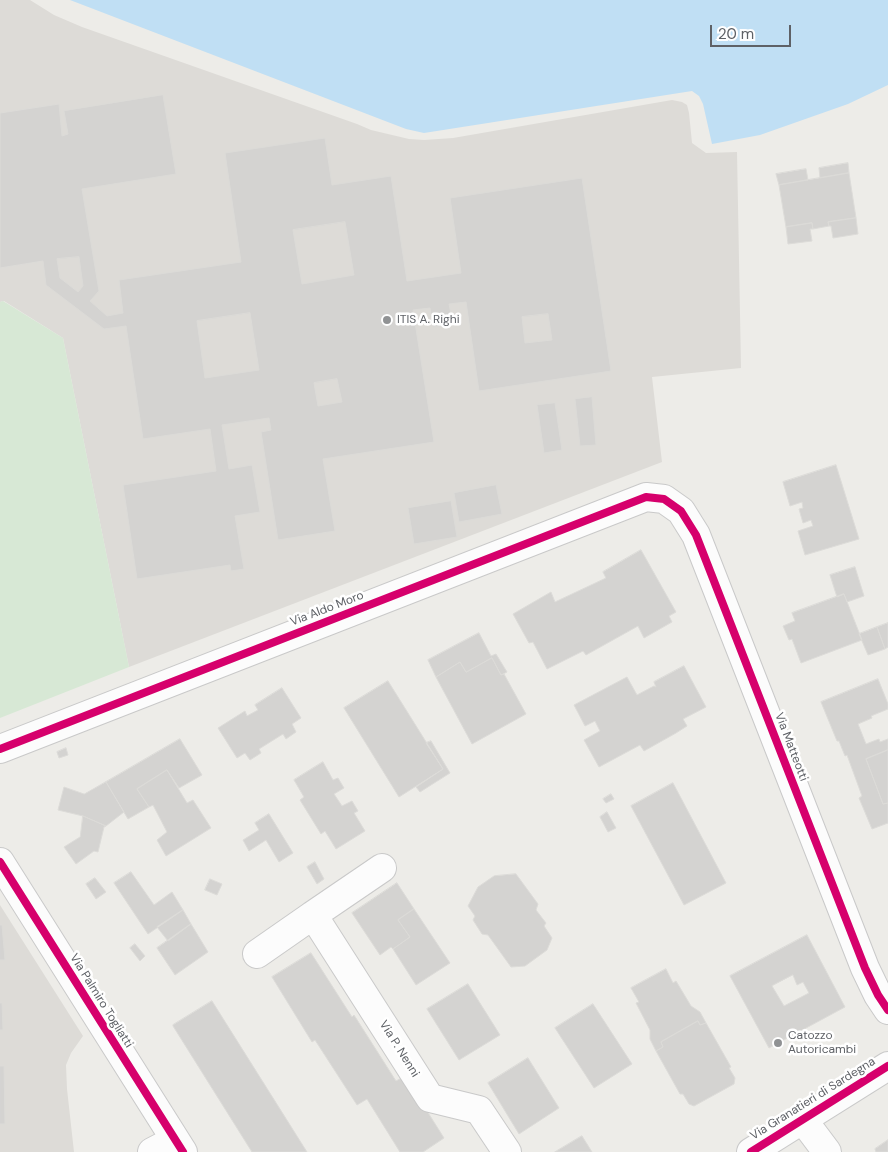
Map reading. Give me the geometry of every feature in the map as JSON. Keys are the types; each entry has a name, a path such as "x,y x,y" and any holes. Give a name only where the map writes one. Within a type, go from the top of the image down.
{"street":[{"name":"Via Aldo Moro","path":"0,748 646,497 664,499"},
{"name":"Via Matteotti","path":"664,499 681,511 696,535 865,968 878,995 888,1010"},
{"name":"Via Palmiro Togliatti","path":"0,862 170,1148"},
{"path":"257,954 382,868"},
{"name":"Via P. Nenni","path":"313,915 430,1098 479,1110 507,1152"},
{"name":"Via Granatieri di Sardegna","path":"751,1152 888,1066"},
{"path":"803,1120 826,1152"}],"shaded area":[{"name":"ITIS A. Righi","path":"0,0 30,0 54,15 82,27 371,130 409,139 453,138 672,100 682,102 687,105 689,113 692,143 706,153 737,152 741,368 652,377 662,462 129,667 63,338 4,301 0,302"},
{"path":"0,905 83,1036 71,1053 66,1065 74,1152 0,1152"}],"green space":[{"path":"3,301 63,338 129,667 0,718 0,302"}],"water":[{"path":"70,0 888,0 888,85 848,104 760,135 712,144 703,104 699,96 692,91 424,133 406,129"}],"building":[{"path":"163,95 176,174 82,189 99,291 90,301 107,316 123,313 119,280 241,262 225,153 325,138 332,185 391,176 407,281 461,273 450,198 582,178 611,371 479,391 466,302 449,304 453,324 433,327 430,308 413,310 434,442 323,459 335,531 278,540 261,432 271,430 269,418 222,425 229,469 252,465 260,512 235,516 244,569 231,571 230,565 137,579 123,485 216,471 210,429 143,439 126,326 104,329 46,285 43,261 0,268 0,113 59,104 62,136 68,134 64,111","holes":["345,222 354,275 302,284 293,230","79,257 83,286 78,292 60,278 57,259","250,313 259,370 205,378 197,321","548,314 552,340 525,343 522,317","337,379 342,402 318,406 314,383"]},
{"path":"848,163 849,173 820,178 819,168"},
{"path":"806,169 808,180 779,185 776,174"},
{"path":"849,173 856,218 828,222 829,226 813,229 812,223 786,227 779,185"},
{"path":"856,218 858,234 833,238 831,226 829,226 828,222"},
{"path":"812,223 813,229 810,229 812,241 788,244 786,227"},
{"path":"592,397 596,445 580,446 575,399"},
{"path":"555,403 562,450 544,453 537,405"},
{"path":"836,465 859,539 805,555 798,531 813,526 811,520 803,523 799,509 803,508 802,502 790,506 783,482"},
{"path":"496,485 502,514 459,522 454,493"},
{"path":"451,501 457,537 414,544 408,508"},
{"path":"641,550 676,612 669,616 672,622 644,638 638,626 586,655 583,651 547,669 533,642 529,643 513,614 551,592 555,602 606,578 603,572"},
{"path":"855,567 864,596 847,602 844,594 837,597 830,575"},
{"path":"844,594 862,640 801,663 792,639 789,640 783,626 795,621 792,613"},
{"path":"888,623 888,647 885,649 877,627"},
{"path":"877,627 885,649 868,655 859,634"},
{"path":"479,633 491,656 496,654 507,672 501,675 492,658 466,672 460,662 436,677 428,660"},
{"path":"492,658 501,675 504,674 526,714 472,744 436,677 460,662 466,672"},
{"path":"684,666 706,707 683,719 687,726 644,751 640,745 599,767 584,740 600,731 595,721 585,726 574,705 627,677 637,695 654,686 656,687 654,682"},
{"path":"878,679 888,704 888,709 858,724 866,744 879,739 880,742 888,739 888,750 866,759 883,804 888,803 888,823 872,829 859,798 862,796 847,755 845,756 839,741 837,741 821,702"},
{"path":"388,681 443,769 399,797 344,708"},
{"path":"282,688 301,718 292,724 296,732 286,739 283,734 259,749 261,753 250,760 245,753 237,758 218,728 245,711 247,716 258,710 255,705"},
{"path":"180,739 202,775 179,788 167,770 137,789 149,807 128,819 106,782"},
{"path":"431,741 450,773 420,792 416,787 443,769 426,743"},
{"path":"66,748 68,755 59,758 57,752"},
{"path":"888,750 888,803 883,804 866,759"},
{"path":"323,762 333,780 338,778 344,788 334,794 342,806 352,801 358,811 354,813 365,831 336,849 325,831 321,834 300,800 304,797 294,780"},
{"path":"167,770 187,803 193,800 211,828 166,856 157,840 167,832 153,805 149,807 137,789"},
{"path":"106,782 124,812 106,826 83,816 58,810 64,787 84,794"},
{"path":"673,783 726,883 684,905 631,806"},
{"path":"611,794 614,799 606,803 603,799"},
{"path":"607,812 616,828 608,832 600,817"},
{"path":"269,814 293,853 279,862 266,840 249,851 243,840 259,830 255,823"},
{"path":"83,816 106,826 104,827 98,852 94,851 76,864 64,847 80,837"},
{"path":"315,862 324,879 317,884 307,867"},
{"path":"131,872 154,905 172,892 183,910 148,934 114,883"},
{"path":"516,874 538,904 536,910 546,923 544,926 552,938 547,950 525,966 511,967 488,935 482,934 473,920 475,916 468,906 478,887 494,876"},
{"path":"95,878 106,892 96,899 86,884"},
{"path":"210,879 222,884 217,895 205,890"},
{"path":"397,883 414,909 398,920 410,937 393,949 391,947 380,955 352,913"},
{"path":"414,909 450,963 416,985 393,949 410,937 398,920"},
{"path":"183,910 191,924 168,941 157,927"},
{"path":"191,924 208,952 175,975 157,948"},
{"path":"0,925 2,925 5,960 0,960"},
{"path":"807,935 845,1007 769,1048 730,976","holes":["793,975 797,985 803,982 809,993 784,1006 772,986"]},
{"path":"135,944 145,956 140,961 130,948"},
{"path":"311,953 352,1017 354,1015 396,1081 405,1076 444,1138 423,1152 400,1152 367,1099 357,1105 315,1040 312,1042 272,977"},
{"path":"666,969 673,983 676,981 691,1006 700,1012 706,1023 700,1025 698,1021 661,1042 663,1047 656,1051 650,1039 650,1030 636,1003 639,1002 631,988"},
{"path":"468,984 500,1035 459,1060 427,1009"},
{"path":"212,1001 307,1152 252,1152 173,1026"},
{"path":"0,1003 2,1003 3,1030 0,1030"},
{"path":"593,1004 632,1064 594,1088 555,1028"},
{"path":"698,1021 700,1025 706,1023 731,1067 729,1068 735,1078 734,1084 694,1106 689,1104 683,1094 680,1094 656,1051 663,1047 661,1042"},
{"path":"528,1058 559,1108 519,1134 488,1083"},
{"path":"0,1066 4,1066 5,1124 0,1124"},
{"path":"582,1136 592,1152 555,1152"},
{"path":"888,1140 888,1152 876,1152 875,1149"}],"cycle path":[{"path":"0,749 646,497 664,499 681,511 696,535 865,968 878,995 888,1010"},
{"path":"0,862 183,1152"},
{"path":"751,1152 888,1066"}],"place":[{"name":"ITIS A. Righi","path":"387,320"},
{"name":"Catozzo Autoricambi","path":"778,1043"}]}
